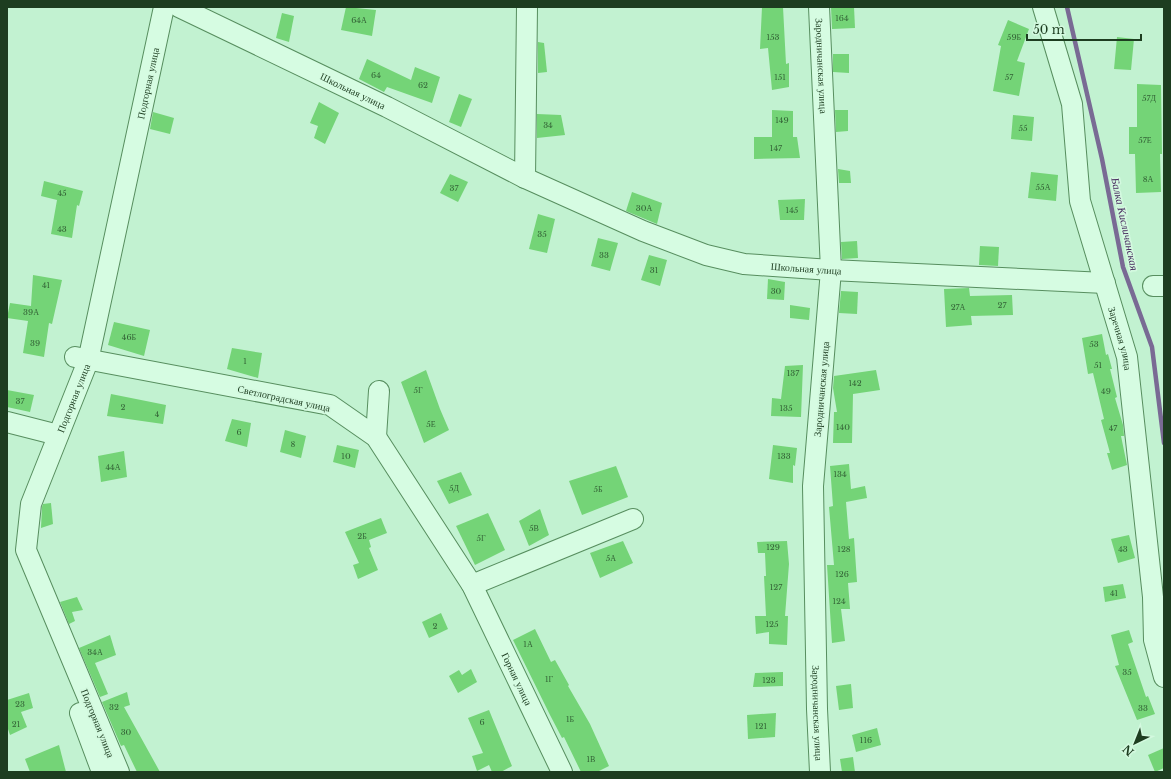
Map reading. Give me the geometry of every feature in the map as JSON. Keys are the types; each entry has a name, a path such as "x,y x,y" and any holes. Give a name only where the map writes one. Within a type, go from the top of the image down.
{"street":[{"name":"Подгорная улица","path":"82,359 150,7"},
{"name":"Подгорная улица","path":"82,359 164,7"},
{"name":"Школьная улица","path":"179,7 387,107 524,178 643,231 706,255 744,264 831,270 1105,283"},
{"path":"524,178 527,7"},
{"name":"Зародничанская улица","path":"819,7 831,270 813,486 817,708 820,772"},
{"name":"Заречная улица","path":"1044,7 1072,104 1080,202 1127,357 1154,597 1154,640 1164,676"},
{"path":"82,359 53,434 22,502 16,547 102,772"},
{"name":"Светлоградская улица","path":"82,359 330,405 376,437 467,578"},
{"path":"376,437 379,391"},
{"path":"7,422 53,434"},
{"name":"Подгорная улица","path":"53,434 31,504 26,550 120,772"},
{"path":"467,578 633,519"},
{"name":"Горная улица","path":"467,578 562,772"}],"building":[{"path":"346,7 376,10 372,36 341,30"},
{"path":"762,7 783,7 786,64 789,63 789,87 772,90 768,48 760,49"},
{"path":"831,7 854,7 855,28 832,29"},
{"path":"282,13 294,16 289,42 276,38"},
{"path":"1008,20 1029,29 1017,61 1025,63 1019,96 993,91 1001,46 998,45"},
{"path":"1117,37 1134,39 1131,70 1114,69"},
{"path":"538,42 544,43 547,72 538,73"},
{"path":"833,54 849,54 849,73 833,72"},
{"path":"367,59 411,80 415,67 440,77 432,103 387,87 384,92 359,79"},
{"path":"1137,84 1161,85 1161,192 1136,193 1135,154 1129,154 1129,127 1137,127"},
{"path":"459,94 472,99 461,127 449,122"},
{"path":"319,102 339,113 325,144 314,138 318,126 310,123"},
{"path":"772,110 793,111 793,137 797,137 800,158 754,159 754,137 772,137"},
{"path":"835,110 848,110 848,131 836,132"},
{"path":"153,112 174,118 170,134 150,129"},
{"path":"537,114 561,115 565,135 537,138"},
{"path":"1013,115 1034,117 1032,141 1011,139"},
{"path":"838,169 850,171 851,183 839,183"},
{"path":"1031,172 1058,175 1056,201 1028,198"},
{"path":"450,174 468,182 458,202 440,193"},
{"path":"44,181 83,191 79,206 77,205 72,238 51,234 57,200 41,196"},
{"path":"632,192 662,203 657,224 626,211"},
{"path":"805,199 804,220 780,220 778,200"},
{"path":"538,214 555,219 547,253 529,249"},
{"path":"598,238 618,243 610,271 591,266"},
{"path":"857,241 858,258 842,259 841,242"},
{"path":"980,246 999,247 998,266 979,265"},
{"path":"649,255 667,260 660,286 641,280"},
{"path":"33,275 62,280 52,324 49,323 44,357 23,353 28,321 7,318 10,303 31,306"},
{"path":"768,279 785,282 784,300 767,299"},
{"path":"969,288 970,296 1012,295 1013,315 971,316 972,325 946,327 944,289"},
{"path":"841,291 858,292 857,314 839,313"},
{"path":"790,305 810,308 809,320 790,318"},
{"path":"114,322 150,330 144,356 108,345"},
{"path":"1102,334 1106,355 1108,354 1112,369 1110,369 1117,397 1115,398 1123,425 1124,436 1121,436 1127,465 1112,470 1107,453 1110,453 1101,420 1104,419 1093,373 1088,374 1082,338"},
{"path":"232,348 262,353 258,378 227,369"},
{"path":"803,365 801,417 771,416 772,398 781,399 785,366"},
{"path":"426,370 449,430 424,443 401,382"},
{"path":"876,370 880,390 853,394 852,443 833,443 834,412 837,412 833,388 834,376"},
{"path":"7,390 34,395 30,412 7,407"},
{"path":"111,394 166,405 163,424 107,416"},
{"path":"232,419 251,423 247,447 225,441"},
{"path":"285,430 306,436 301,458 280,452"},
{"path":"337,445 359,450 355,468 333,462"},
{"path":"773,445 797,448 795,466 793,465 793,483 769,479"},
{"path":"124,451 127,477 101,482 98,456"},
{"path":"849,464 851,489 865,486 867,498 846,502 849,539 854,538 857,582 848,583 850,609 841,609 845,641 832,643 827,565 834,565 829,507 833,506 830,466"},
{"path":"616,466 628,497 582,515 569,481"},
{"path":"461,472 472,495 449,504 437,481"},
{"path":"51,503 53,524 41,528 43,504"},
{"path":"540,509 549,535 529,546 519,521"},
{"path":"488,513 505,550 475,565 456,526"},
{"path":"381,518 387,533 369,540 371,547 369,548 378,570 358,579 353,565 359,563 345,532"},
{"path":"1129,535 1135,558 1118,563 1111,539"},
{"path":"623,541 633,563 600,578 590,553"},
{"path":"787,541 789,564 785,616 788,616 787,645 769,644 769,632 756,634 755,616 766,616 764,576 766,576 765,553 758,553 757,542"},
{"path":"1123,584 1126,598 1105,602 1103,587"},
{"path":"77,597 83,610 72,612 75,621 69,624 60,602"},
{"path":"441,613 448,629 429,638 422,622"},
{"path":"535,629 551,662 555,660 569,685 568,686 590,724 609,766 597,772 581,772 564,737 562,738 550,715 513,640"},
{"path":"1129,630 1133,642 1128,644 1146,697 1148,696 1155,714 1137,720 1115,666 1119,665 1111,635"},
{"path":"110,635 116,655 95,663 108,694 100,697 79,648"},
{"path":"471,669 477,682 458,693 449,676 459,670 462,675"},
{"path":"783,672 783,686 753,687 755,673"},
{"path":"851,684 853,708 839,710 836,686"},
{"path":"127,692 130,705 124,707 160,772 137,772 124,745 121,746 102,702"},
{"path":"29,693 33,708 21,712 27,727 10,735 7,726 7,700"},
{"path":"489,710 512,766 501,772 492,772 489,765 477,771 472,756 483,753 468,718"},
{"path":"776,713 775,737 748,739 747,715"},
{"path":"877,728 881,745 856,752 852,735"},
{"path":"59,745 66,772 30,772 25,759"},
{"path":"1164,748 1164,768 1155,772 1148,755"},
{"path":"853,757 855,772 842,772 840,759"}],"waterway":[{"name":"Балка Кисличанская","path":"1067,7 1102,159 1123,267 1152,347 1164,443"}]}
